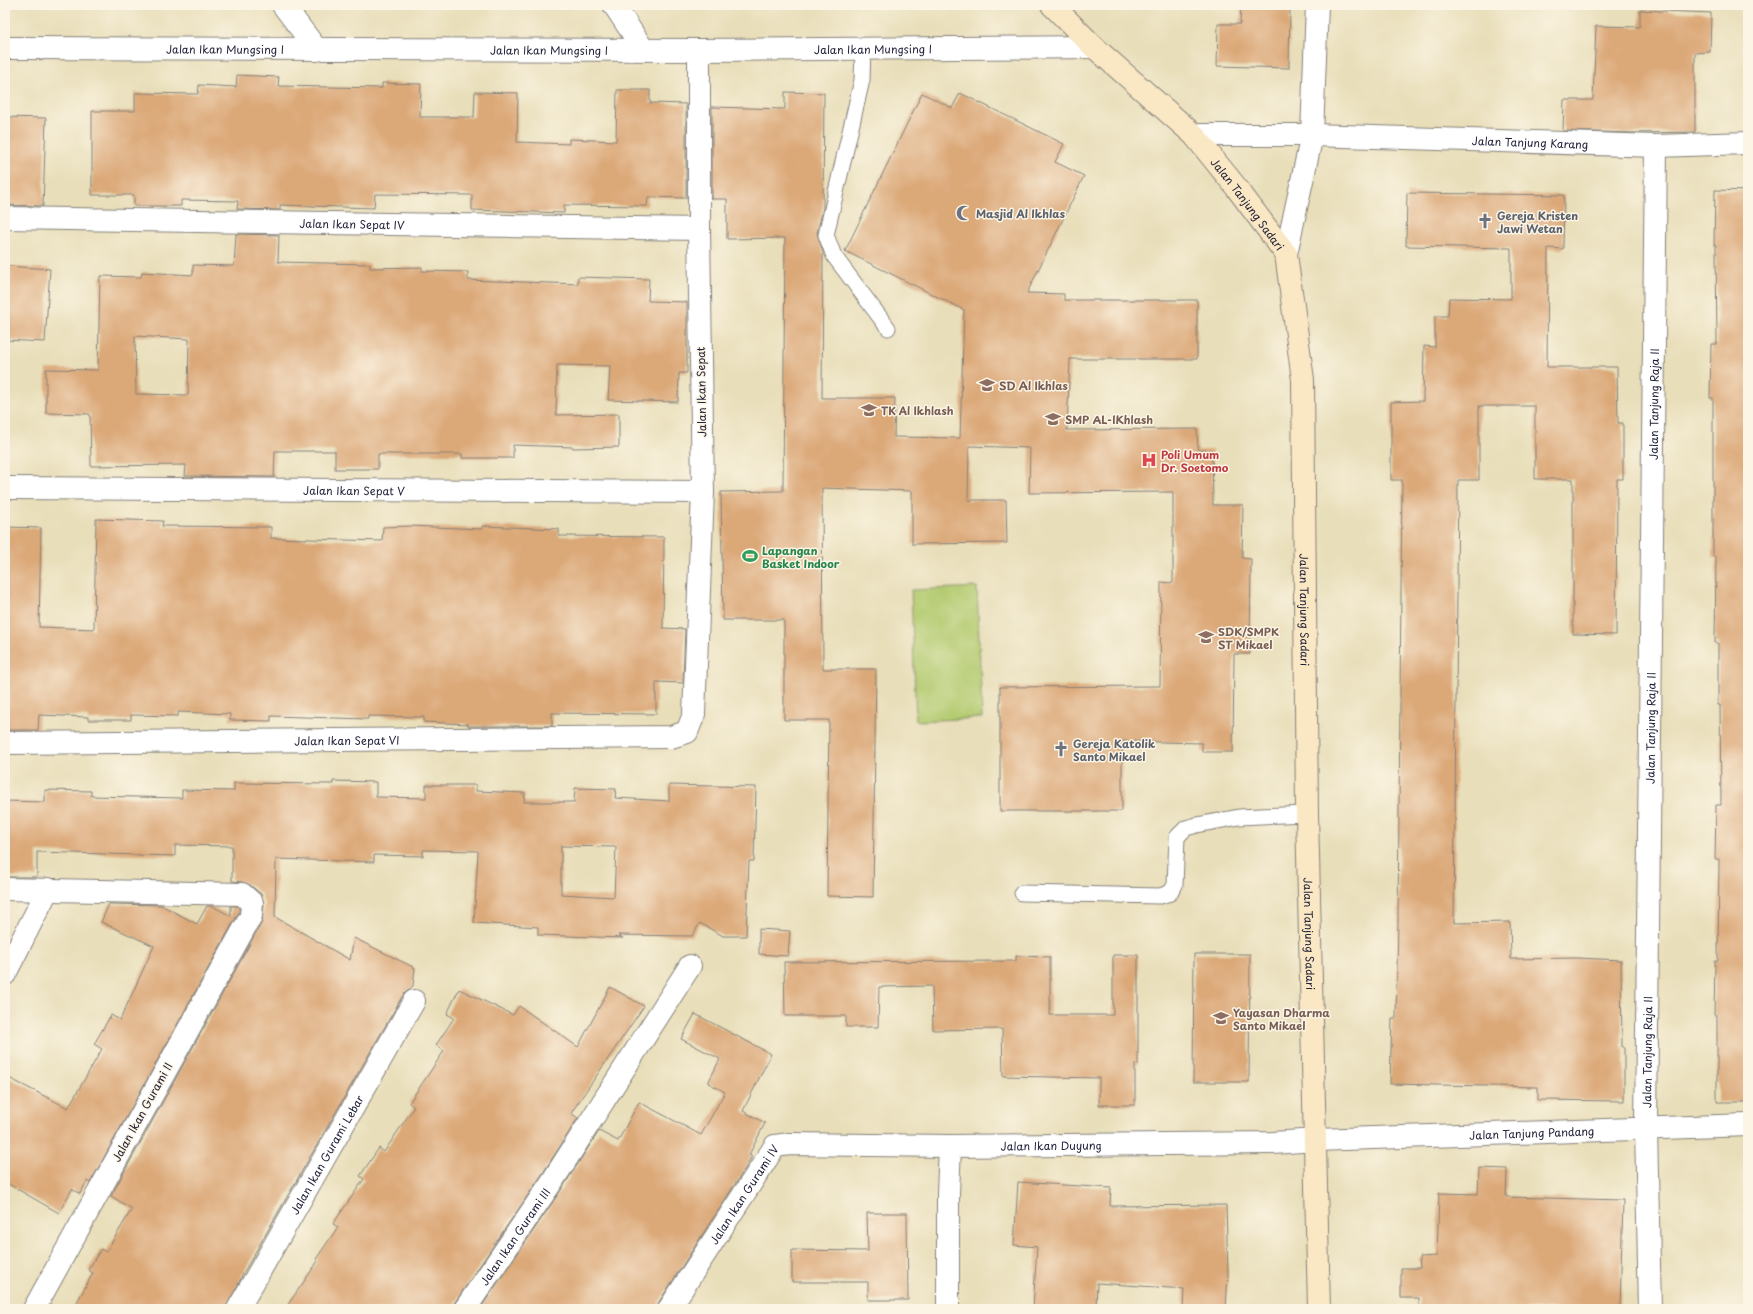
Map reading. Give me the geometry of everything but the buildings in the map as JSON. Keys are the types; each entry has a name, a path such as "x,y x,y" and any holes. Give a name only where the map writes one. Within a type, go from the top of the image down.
{"street":[{"path":"283,5 317,50"},
{"path":"614,5 643,49"},
{"name":"Jalan Tanjung Sadari","path":"1052,5 1094,47 1194,135 1236,187 1286,254 1302,380 1307,814 1319,1309"},
{"path":"1286,254 1312,135 1317,5"},
{"name":"Jalan Ikan Mungsing I","path":"5,48 699,50 1094,47"},
{"name":"Jalan Ikan Sepat","path":"687,732 694,714 703,492 699,229 699,50"},
{"name":"Jalan Tanjung Karang","path":"1194,135 1312,135 1656,146 1748,142"},
{"name":"Jalan Tanjung Raja II","path":"1650,1309 1646,1128 1656,146"},
{"name":"Jalan Ikan Sepat IV","path":"5,218 699,229"},
{"name":"Jalan Ikan Sepat V","path":"5,488 703,492"},
{"name":"Jalan Ikan Sepat VI","path":"5,743 671,737 687,732"},
{"path":"5,889 48,889 5,974"},
{"name":"Jalan Ikan Gurami II","path":"34,1309 250,916 252,904 242,894 48,889"},
{"name":"Jalan Ikan Gurami III","path":"465,1309 551,1183 690,966"},
{"name":"Jalan Ikan Gurami Lebar","path":"238,1309 414,1000"},
{"name":"Jalan Tanjung Pandang","path":"1316,1140 1748,1125"},
{"name":"Jalan Ikan Duyung","path":"950,1146 1273,1143 1316,1140"},
{"name":"Jalan Ikan Gurami IV","path":"669,1309 775,1146 790,1144 950,1146"},
{"path":"948,1309 948,1193 950,1146"}],"lane":[{"path":"863,49 862,80 826,235 834,256 888,328"},
{"path":"1022,893 1160,896 1170,893 1174,885 1177,837 1186,828 1239,818 1307,814"}],"green space":[{"path":"977,587 982,718 916,721 911,590"}],"place":[{"name":"Masjid Al Ikhlas","path":"964,213"},
{"name":"Gereja Kristen Jawi Wetan","path":"1485,221"},
{"name":"SD Al Ikhlas","path":"987,385"},
{"name":"TK Al Ikhlash","path":"869,410"},
{"name":"SMP AL-IKhlash","path":"1053,419"},
{"name":"Poli Umum Dr. Soetomo","path":"1149,460"},
{"name":"Lapangan Basket Indoor","path":"750,556"},
{"name":"SDK/SMPK ST Mikael","path":"1206,637"},
{"name":"Gereja Katolik Santo Mikael","path":"1061,749"},
{"name":"Yayasan Dharma Santo Mikael","path":"1221,1018"}]}
